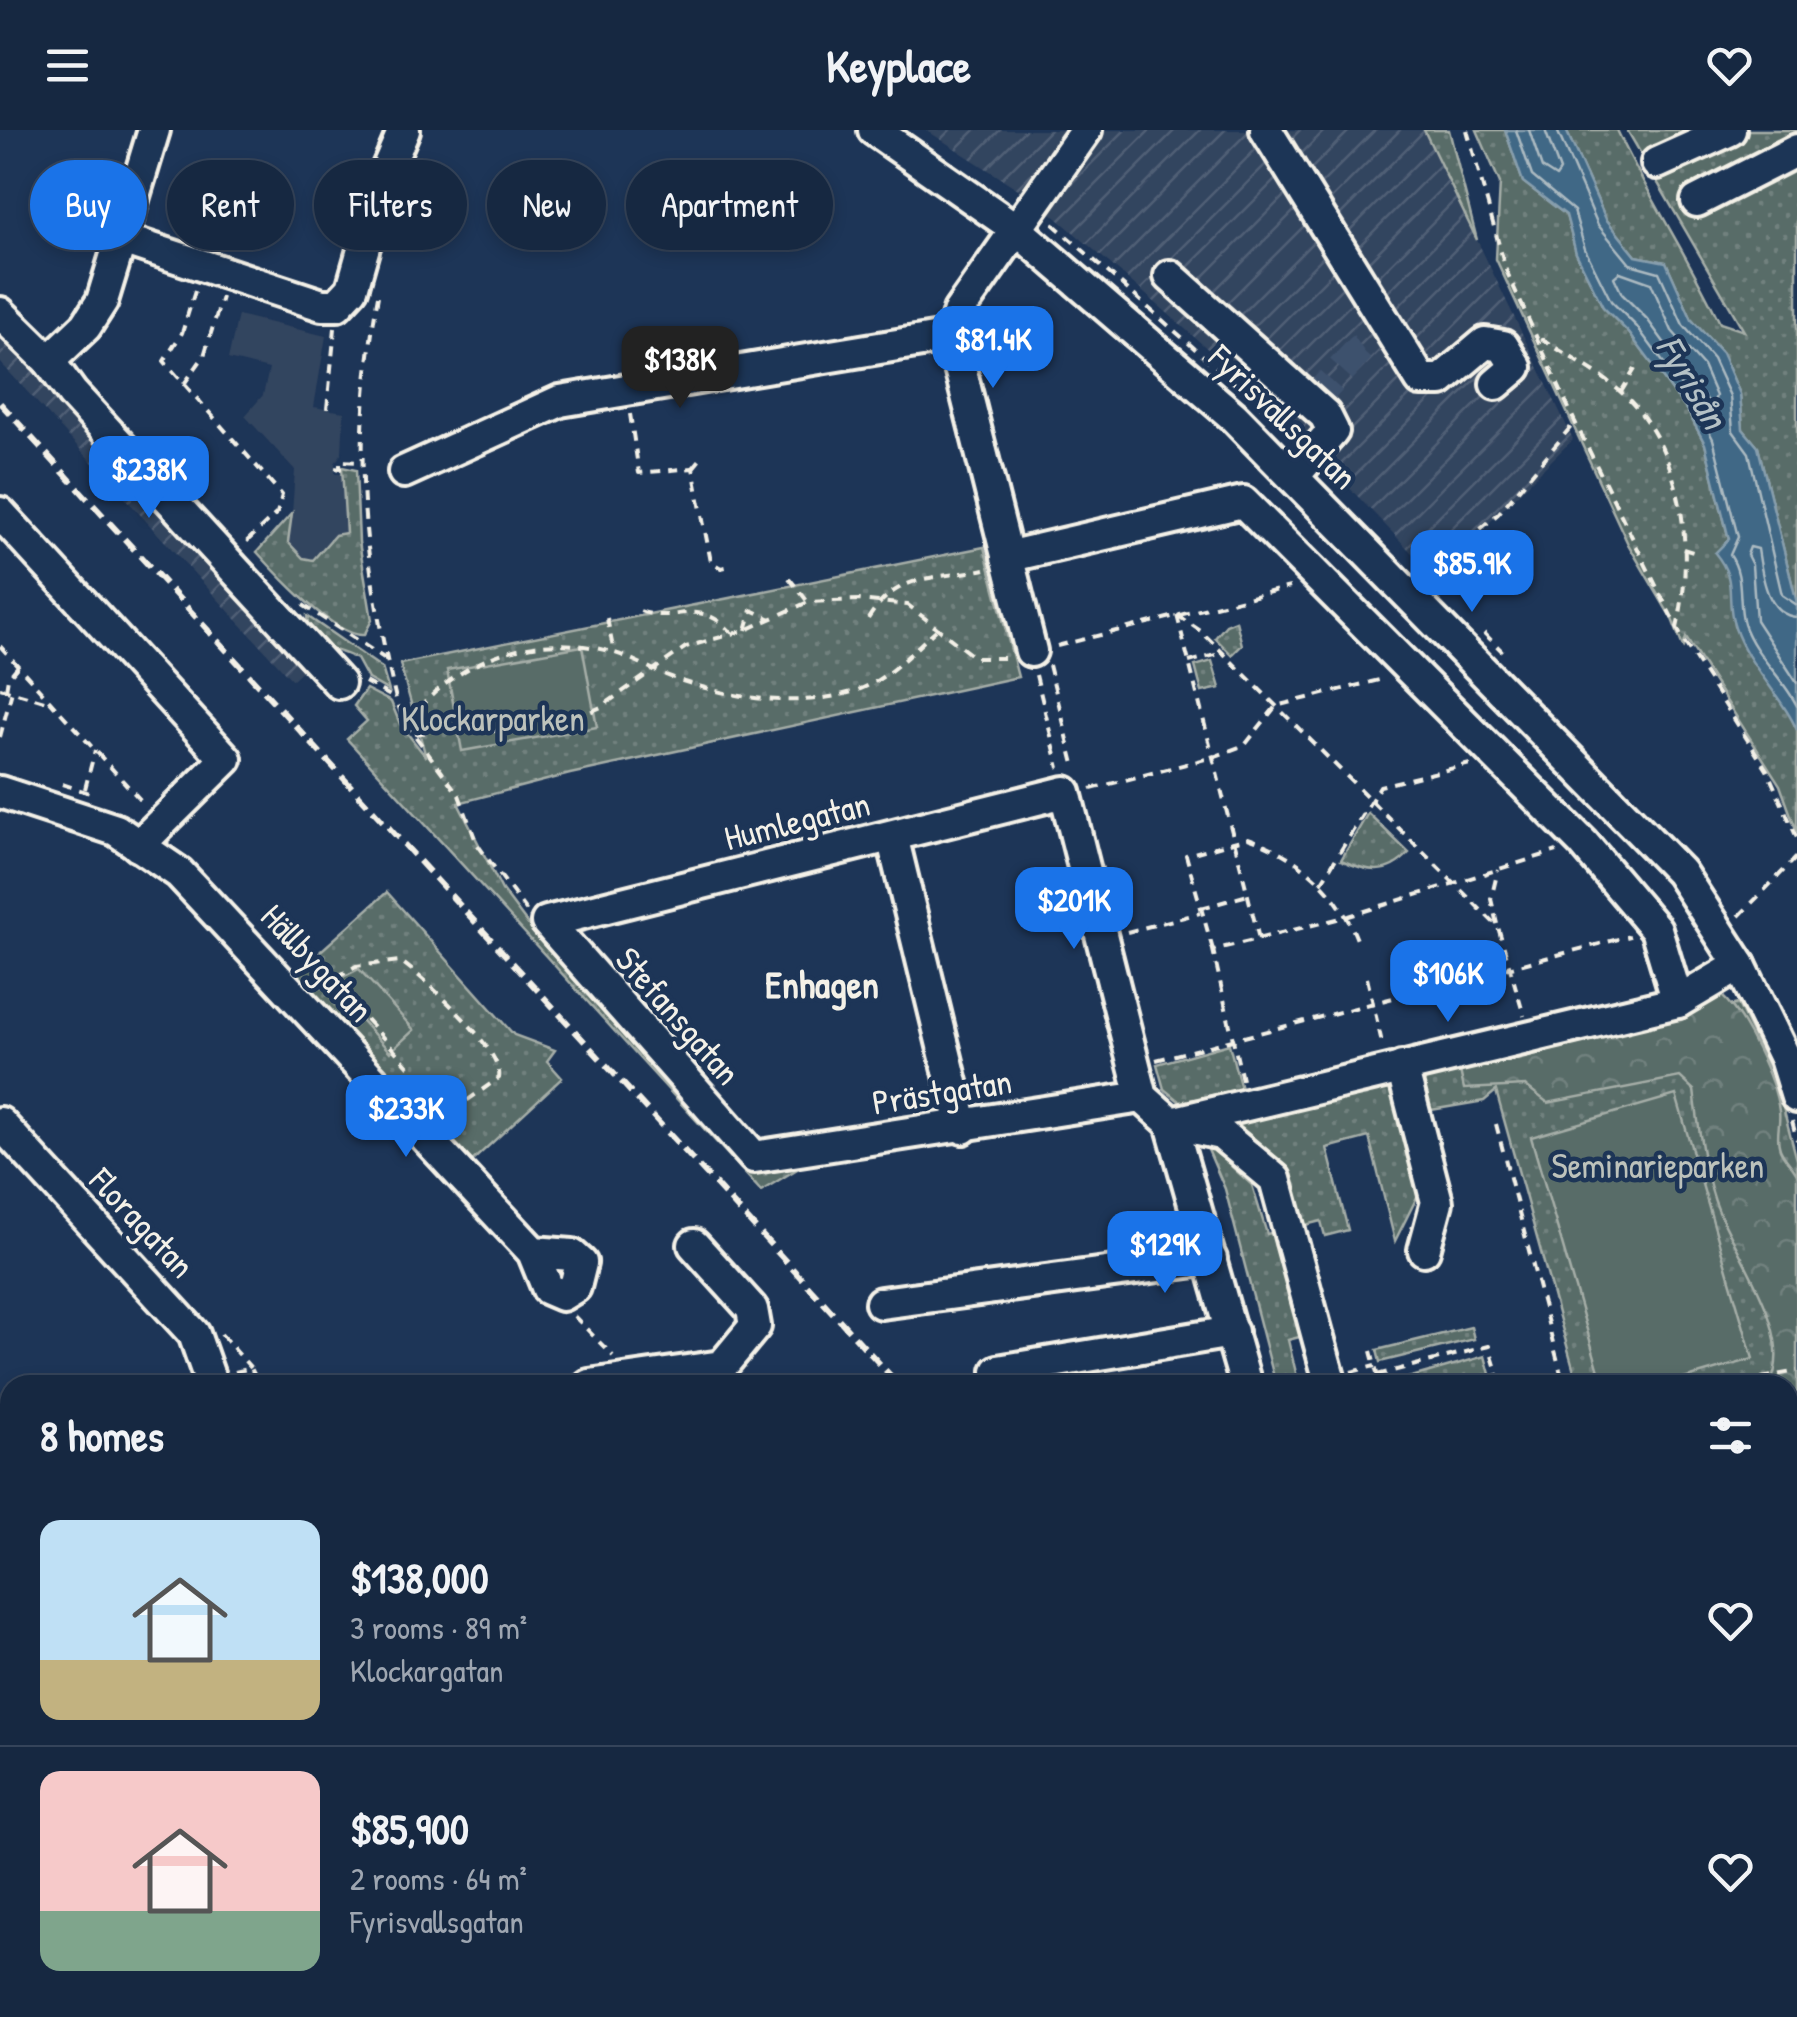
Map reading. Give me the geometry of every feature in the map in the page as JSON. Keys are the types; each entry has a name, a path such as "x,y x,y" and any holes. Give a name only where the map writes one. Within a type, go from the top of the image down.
{"street":[{"path":"145,160 154,130"},
{"path":"147,247 322,305 337,305 352,289 383,179 404,130"},
{"name":"Fyrisvallsgatan","path":"874,130 1016,229 1218,403 1680,872 1740,965 1785,1058 1797,1097"},
{"path":"1038,650 1006,557 952,336 959,311 1086,130"},
{"path":"1266,130 1421,380 1441,380 1484,343 1503,346 1516,367 1496,384"},
{"path":"1658,162 1730,130"},
{"path":"1697,201 1797,150"},
{"path":"50,361 96,313 118,250"},
{"path":"1170,276 1325,416 1333,431 1293,477"},
{"path":"0,314 50,361 72,393 339,682"},
{"path":"404,472 560,401 952,336"},
{"path":"1006,557 1152,510 1243,502 1583,843 1656,929 1678,1002"},
{"path":"0,514 226,759 138,846"},
{"path":"1074,786 1142,1064 1142,1097 1171,1123 1221,1134 1275,1179 1328,1375"},
{"name":"Humlegatan","path":"546,922 892,836 1074,786"},
{"name":"Hällbygatan","path":"0,792 116,830 190,884 533,1252 548,1289"},
{"path":"892,836 963,1128"},
{"name":"Stefansgatan","path":"546,922 754,1157"},
{"path":"1171,1123 1248,1104 1290,1085 1410,1062 1486,1040 1530,1037 1567,1020 1625,1005 1678,1002 1740,965"},
{"path":"1410,1062 1437,1202 1424,1250"},
{"name":"Prästgatan","path":"754,1157 963,1128 1142,1097"},
{"name":"Floragatan","path":"0,1123 194,1334 209,1375"},
{"path":"1171,1123 1243,1375"},
{"path":"694,1245 752,1309 754,1326 731,1375"},
{"path":"533,1252 572,1255 581,1263 575,1287 562,1295 548,1289"},
{"path":"881,1302 1211,1259"},
{"path":"998,1371 1232,1332"}],"path":[{"path":"1468,130 1506,270 1575,422 1677,628 1768,770 1797,838"},
{"path":"198,281 182,333 164,362 282,495 277,513 244,544"},
{"path":"380,282 364,388 361,462 365,548 396,699 406,723 448,776 478,844 534,921 546,922"},
{"path":"184,384 204,356 223,293"},
{"path":"327,409 337,305"},
{"path":"1538,335 1621,392 1648,422 1669,462 1683,550 1677,628"},
{"path":"1621,392 1635,369"},
{"path":"627,390 639,473 693,468 703,456"},
{"path":"1407,592 1498,514 1575,422"},
{"path":"335,468 340,468 340,461 361,462"},
{"path":"693,468 711,562 721,568 731,566"},
{"path":"1683,550 1696,553"},
{"path":"868,620 878,602 900,586 989,569 1006,557"},
{"path":"790,578 808,602"},
{"path":"415,734 450,729 524,732 565,722 601,706 686,647 746,630 808,602 908,605 975,658 1008,658 1324,579"},
{"path":"640,611 651,615 696,610 732,634"},
{"path":"746,630 752,610 771,618"},
{"path":"1177,615 1223,654 1371,798 1498,928"},
{"path":"1177,615 1259,939"},
{"path":"607,618 614,652"},
{"path":"406,723 454,674 484,657 555,643 614,652 719,692 768,699 830,695 876,681 936,630"},
{"path":"0,646 161,823"},
{"path":"1038,650 1074,786"},
{"path":"1038,650 1074,786"},
{"path":"1189,662 1223,654"},
{"path":"0,737 8,678 18,666"},
{"path":"1074,786 1213,757 1245,745 1276,706 1414,672"},
{"path":"339,682 360,679 396,699"},
{"path":"6,690 52,703"},
{"path":"85,790 95,750"},
{"path":"1321,883 1380,786 1499,757"},
{"path":"1248,1104 1213,950 1186,855 1248,838 1268,845 1298,862 1321,883 1349,916 1358,944"},
{"path":"1213,950 1349,916 1583,843"},
{"path":"1720,930 1797,857"},
{"path":"1498,870 1492,898 1530,1037"},
{"path":"1118,934 1248,894"},
{"path":"1142,1064 1656,929"},
{"path":"302,1002 330,979 356,966 400,961 472,1026 497,1058 499,1078 421,1132"},
{"path":"1367,978 1373,1001 1410,1062"},
{"path":"330,979 450,1112"},
{"path":"1496,1124 1562,1375"},
{"path":"548,1289 612,1356 649,1375"},
{"path":"1371,1352 1378,1375 1488,1346 1498,1375"},
{"path":"231,1375 251,1368 254,1375"}],"shaded area":[{"path":"926,130 1424,130 1573,439 1435,577 1268,403 1165,311 1037,201"},
{"path":"238,315 326,336 314,407 344,412 342,453 335,463 335,474 342,474 352,582 329,618 288,585 257,552 292,513 295,470 245,416 263,395 269,369 228,359"},
{"path":"0,336 305,668 292,680 0,362"}],"green space":[{"path":"1424,130 1449,130 1477,240"},
{"path":"1477,130 1505,130 1523,182 1566,215 1576,253 1603,307 1629,333 1688,412 1705,444 1729,540 1734,626 1757,668 1785,704 1797,730 1797,832 1780,785 1686,638 1683,647 1672,619 1628,544 1496,259 1500,183"},
{"path":"1566,130 1617,130 1720,323 1744,331 1627,130 1797,130 1797,603 1758,447 1743,429 1740,394 1722,353 1692,320 1666,262 1636,256 1606,219"},
{"path":"342,467 356,470 359,542 372,620 364,635 352,633 323,616 257,552 292,513 288,542 303,558 313,560 335,535 346,533"},
{"name":"Klockarparken","path":"984,547 1018,677 570,774 458,803 502,890 541,942 740,1160 812,1160 761,1191 347,739 367,721 354,706 366,689 391,702 400,724 426,757 400,664"},
{"path":"307,616 382,668 389,691 368,679 357,659 316,642"},
{"path":"1236,621 1242,645 1232,655 1215,638 1226,625"},
{"path":"582,646 597,727 462,751 447,670"},
{"path":"1212,661 1220,688 1202,692 1195,666"},
{"path":"1368,813 1409,853 1393,866 1377,870 1341,860"},
{"path":"387,892 514,1035 555,1050 547,1061 562,1078 468,1165 296,973"},
{"path":"359,969 414,1030 390,1052 329,984"},
{"path":"1721,995 1730,1004 1765,1066 1776,1098 1780,1149 1797,1175 1797,1375 1773,1375 1776,1344 1770,1321 1719,1212 1709,1183 1694,1090 1680,1077 1548,1103 1526,1086 1464,1089 1459,1066 1695,1006"},
{"name":"Seminarieparken","path":"1738,1004 1777,1085 1797,1160 1797,1375 1575,1375 1496,1091 1484,1101 1425,1111 1417,1079"},
{"path":"1229,1044 1241,1089 1180,1102 1164,1089 1157,1064"},
{"path":"1394,1082 1419,1193 1395,1241 1369,1137 1327,1148 1348,1230 1325,1236 1321,1221 1297,1227 1221,1121"},
{"path":"1676,1095 1753,1359 1698,1375 1600,1375 1531,1137"},
{"path":"1199,1129 1243,1155 1232,1167 1252,1185 1267,1234 1283,1230 1307,1335 1288,1340 1297,1375 1273,1375 1225,1189"},
{"path":"1471,1327 1474,1339 1380,1362 1377,1350"},
{"path":"1485,1356 1490,1375 1419,1375"}],"water":[{"name":"Fyrisån","path":"1505,130 1566,130 1606,219 1636,256 1666,262 1692,320 1722,353 1740,394 1743,429 1758,447 1797,603 1797,730 1735,628 1727,573 1715,553 1729,539 1705,444 1688,412 1629,333 1603,307 1576,253 1566,215 1523,182"}],"tunnel":[{"path":"1311,403 1360,349 1391,329"}],"railway":[{"path":"0,403 890,1375"}],"district":[{"name":"Enhagen","path":"822,985"}]}
